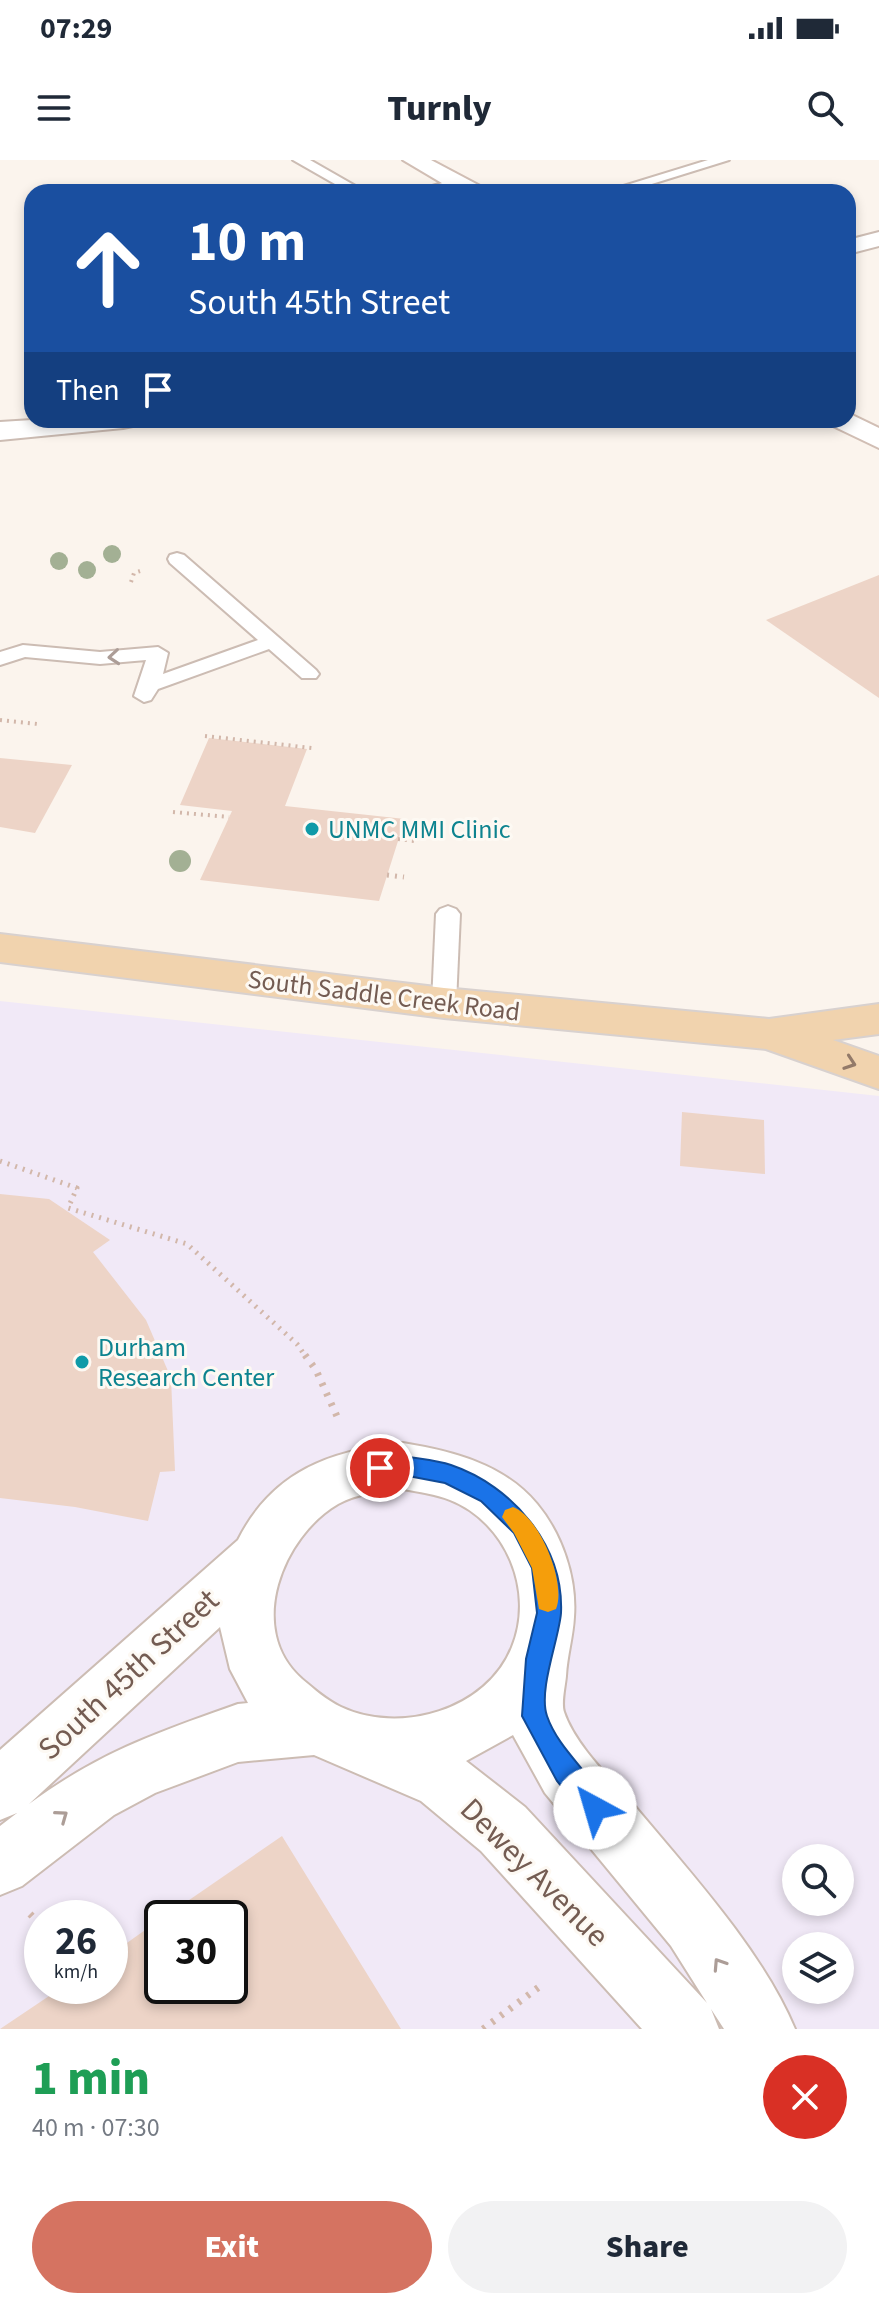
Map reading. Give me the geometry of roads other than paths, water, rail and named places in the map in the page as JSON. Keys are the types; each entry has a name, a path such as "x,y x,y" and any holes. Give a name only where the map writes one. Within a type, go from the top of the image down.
{"main road":[{"name":"South Saddle Creek Road","path":"0,948 444,1003 769,1034 879,1019"},
{"name":"South Saddle Creek Road","path":"769,1034 879,1073"}],"street":[{"path":"404,163 457,184"},
{"path":"404,163 420,184"},
{"path":"856,245 879,239"},
{"path":"856,398 879,409"},
{"path":"856,427 879,439"},
{"path":"0,431 34,428"},
{"name":"South 45th Street","path":"0,1790 255,1559 280,1520 314,1489 357,1471 403,1466 448,1474 489,1494 522,1525 544,1567 549,1613 538,1659 510,1701 467,1731 416,1748 338,1736 238,1733 139,1769 93,1794 0,1864"},
{"name":"South 45th Street","path":"255,1559 245,1602 251,1650 275,1693 338,1736"},
{"path":"538,1659 534,1716 566,1772 693,1924 762,2029"},
{"name":"Dewey Avenue","path":"338,1736 442,1780 503,1829 686,2029"}],"lane":[{"path":"300,160 344,184"},
{"path":"634,184 694,163 722,160"},
{"path":"177,559 309,674"},
{"path":"0,654 23,651 100,658 158,653 146,693 271,642"},
{"path":"444,1003 448,914"}],"place":[{"name":"UNMC MMI Clinic","path":"312,829"},
{"name":"Durham Research Center","path":"82,1362"}]}
